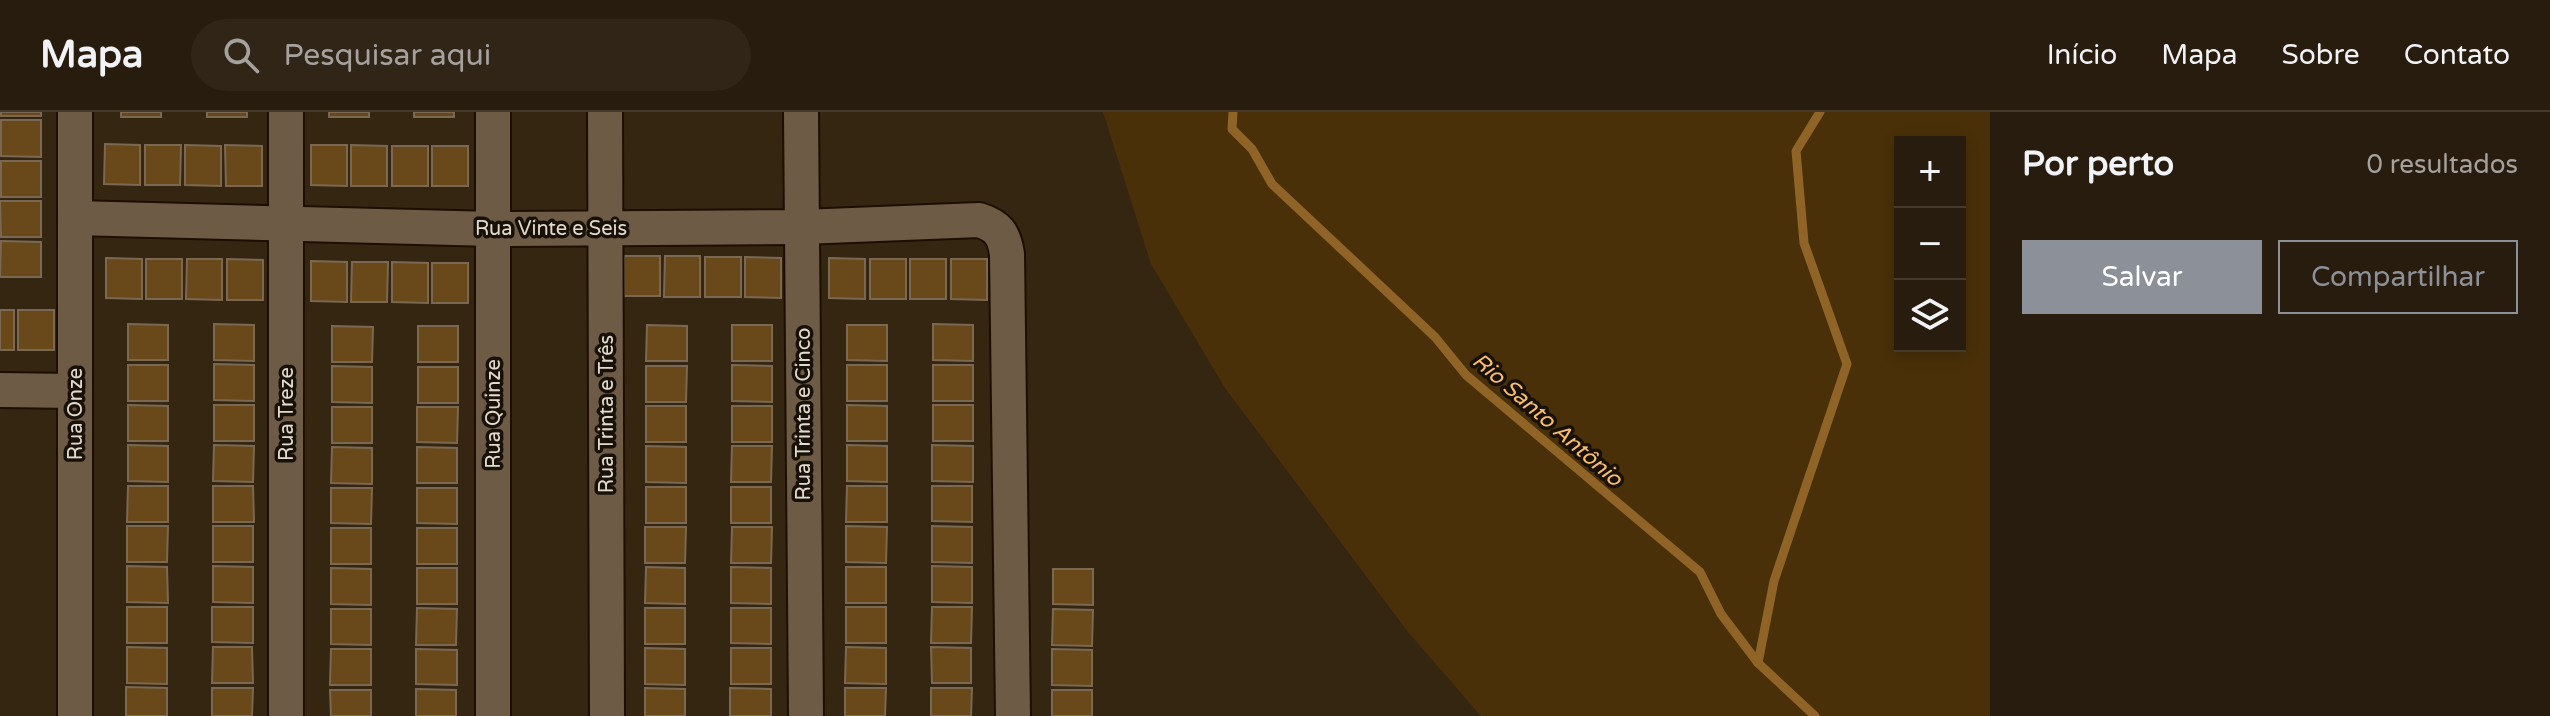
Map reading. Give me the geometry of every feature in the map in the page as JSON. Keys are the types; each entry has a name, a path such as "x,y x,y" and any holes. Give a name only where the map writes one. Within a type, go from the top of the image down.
{"street":[{"name":"Rua Onze","path":"75,112 75,716"},
{"name":"Rua Treze","path":"286,112 286,716"},
{"name":"Rua Quinze","path":"493,112 493,716"},
{"name":"Rua Trinta e Três","path":"605,112 607,716"},
{"name":"Rua Trinta e Cinco","path":"801,112 806,716"},
{"name":"Rua Vinte e Seis","path":"75,218 493,229 802,227 979,220 999,230 1007,254 1013,716"},
{"path":"0,390 75,391"}],"shaded area":[{"path":"1103,112 1990,112 1990,716 1481,716 1408,632 1225,388 1151,264"}],"building":[{"path":"1,112 41,112 41,116 1,116"},
{"path":"121,112 161,112 161,117 121,117"},
{"path":"207,112 247,112 247,117 207,117"},
{"path":"329,112 369,112 369,117 329,117"},
{"path":"414,112 454,112 454,117 414,117"},
{"path":"1,120 41,120 41,157 1,156"},
{"path":"105,144 140,145 140,185 104,184"},
{"path":"145,145 181,145 180,185 145,185"},
{"path":"185,145 221,146 221,186 185,185"},
{"path":"225,145 262,146 262,186 226,186"},
{"path":"311,145 347,145 347,186 311,185"},
{"path":"351,145 387,146 387,186 351,186"},
{"path":"392,146 428,146 428,186 392,186"},
{"path":"432,146 468,146 468,186 432,186"},
{"path":"1,161 41,161 41,197 1,197"},
{"path":"0,201 41,201 41,237 1,237"},
{"path":"1,241 41,242 41,277 0,277"},
{"path":"624,256 660,256 660,296 624,296"},
{"path":"665,256 700,256 700,297 664,297"},
{"path":"705,257 741,257 741,297 705,297"},
{"path":"745,257 781,258 781,298 745,297"},
{"path":"106,258 142,259 142,299 106,298"},
{"path":"829,258 865,259 865,299 829,298"},
{"path":"146,259 182,259 182,299 146,299"},
{"path":"187,259 222,259 222,300 186,299"},
{"path":"227,259 263,260 263,300 227,300"},
{"path":"870,259 906,259 906,299 870,299"},
{"path":"910,259 946,259 946,299 910,299"},
{"path":"951,259 987,259 987,300 951,299"},
{"path":"311,261 347,262 347,302 311,301"},
{"path":"352,262 388,262 387,302 351,302"},
{"path":"392,262 428,263 428,303 392,302"},
{"path":"432,263 468,263 468,303 432,303"},
{"path":"0,310 14,310 14,350 0,350"},
{"path":"18,310 54,310 54,350 18,350"},
{"path":"128,324 168,325 168,360 128,360"},
{"path":"214,324 254,325 254,361 214,360"},
{"path":"933,324 973,325 973,361 933,360"},
{"path":"647,325 687,326 687,361 646,361"},
{"path":"732,325 772,325 772,361 732,361"},
{"path":"847,325 887,325 887,361 847,360"},
{"path":"332,326 373,327 372,362 332,362"},
{"path":"418,326 458,326 458,362 418,362"},
{"path":"214,364 254,365 254,401 214,400"},
{"path":"128,365 168,365 168,401 128,401"},
{"path":"732,365 772,366 772,402 732,401"},
{"path":"847,365 887,365 887,401 847,401"},
{"path":"933,365 973,365 973,401 933,401"},
{"path":"332,366 372,367 372,403 332,402"},
{"path":"646,366 687,366 686,402 646,402"},
{"path":"418,367 458,367 458,403 418,403"},
{"path":"128,405 168,406 168,441 128,441"},
{"path":"214,405 254,405 254,441 214,441"},
{"path":"847,405 887,406 887,441 847,441"},
{"path":"933,405 973,405 973,441 933,441"},
{"path":"646,406 686,406 686,442 646,442"},
{"path":"732,406 772,406 772,442 732,442"},
{"path":"332,407 372,407 372,443 332,443"},
{"path":"417,407 458,407 457,443 417,442"},
{"path":"128,445 168,446 168,482 128,481"},
{"path":"214,445 254,446 253,482 213,481"},
{"path":"847,445 887,446 887,482 847,481"},
{"path":"932,445 973,446 973,482 932,481"},
{"path":"646,446 686,447 686,483 646,482"},
{"path":"732,446 772,446 771,482 731,482"},
{"path":"332,447 372,448 372,484 331,483"},
{"path":"417,447 457,448 457,483 417,483"},
{"path":"128,486 168,486 168,522 127,522"},
{"path":"213,486 253,486 254,522 213,522"},
{"path":"847,486 887,486 887,522 846,522"},
{"path":"932,486 972,486 972,522 932,521"},
{"path":"646,487 686,487 686,523 646,523"},
{"path":"731,487 771,487 771,523 731,523"},
{"path":"331,488 372,488 371,524 331,523"},
{"path":"417,488 457,488 457,524 417,523"},
{"path":"127,526 168,526 167,562 127,562"},
{"path":"213,526 253,526 253,562 213,562"},
{"path":"846,526 887,527 886,563 846,562"},
{"path":"932,526 972,527 972,563 932,562"},
{"path":"645,527 686,527 685,563 645,563"},
{"path":"732,527 772,527 771,563 731,563"},
{"path":"331,528 371,528 371,564 331,564"},
{"path":"417,528 457,528 457,564 417,564"},
{"path":"127,566 167,567 168,603 127,602"},
{"path":"213,566 253,567 253,603 213,602"},
{"path":"932,566 972,567 972,603 932,602"},
{"path":"646,567 685,568 685,604 645,603"},
{"path":"731,567 771,568 771,604 731,603"},
{"path":"846,567 886,567 886,603 846,603"},
{"path":"331,568 371,569 371,605 331,604"},
{"path":"417,568 457,568 457,604 417,604"},
{"path":"1053,569 1093,569 1093,605 1053,604"},
{"path":"127,607 167,607 167,643 127,643"},
{"path":"212,607 253,607 253,643 212,642"},
{"path":"846,607 886,607 886,643 846,643"},
{"path":"932,607 972,607 971,643 931,643"},
{"path":"417,608 457,609 456,645 416,645"},
{"path":"645,608 685,608 685,644 645,644"},
{"path":"731,608 771,608 771,644 731,643"},
{"path":"331,609 371,609 371,645 331,644"},
{"path":"1053,609 1093,610 1092,646 1052,645"},
{"path":"127,647 167,648 167,684 127,683"},
{"path":"213,647 252,647 253,683 212,683"},
{"path":"846,647 886,648 886,684 845,683"},
{"path":"931,647 971,648 971,683 932,683"},
{"path":"645,648 685,649 685,685 645,684"},
{"path":"731,648 771,648 771,684 731,684"},
{"path":"331,649 371,649 371,685 330,685"},
{"path":"416,649 457,650 457,685 416,684"},
{"path":"1052,649 1092,650 1092,686 1052,685"},
{"path":"126,687 167,688 167,716 126,716"},
{"path":"212,688 253,688 252,716 212,716"},
{"path":"645,688 685,689 685,716 645,716"},
{"path":"730,688 771,689 771,716 730,716"},
{"path":"845,688 886,688 885,716 845,716"},
{"path":"931,688 972,688 971,716 931,716"},
{"path":"416,689 456,690 456,716 416,716"},
{"path":"330,690 371,690 371,716 331,716"},
{"path":"1052,690 1092,690 1092,716 1052,716"}],"waterway":[{"name":"Rio Santo Antônio","path":"1233,112 1232,129 1252,149 1272,184 1435,337 1466,375 1700,572 1721,614 1758,663 1815,716"},
{"path":"1758,663 1774,581 1847,364 1804,243 1796,151 1820,112"}]}
